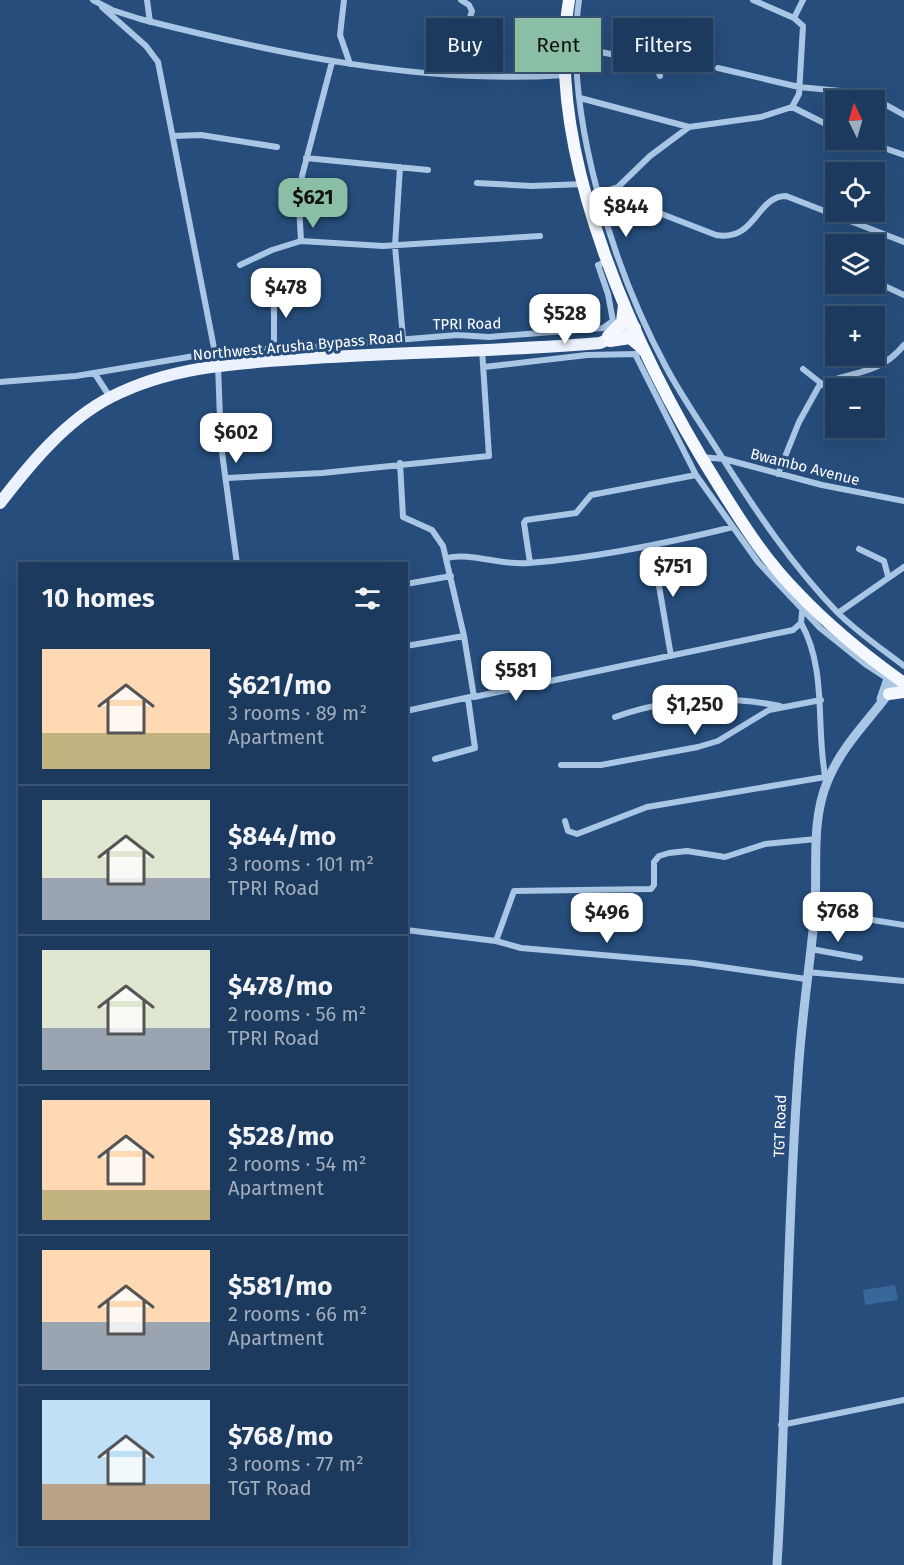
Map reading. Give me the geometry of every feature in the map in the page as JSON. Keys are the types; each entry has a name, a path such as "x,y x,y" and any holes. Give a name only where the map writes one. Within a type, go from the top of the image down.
{"highway":[{"path":"569,0 566,75 575,150 609,261 634,325 642,354 701,457 744,525 796,591 897,686"},
{"path":"609,339 622,322 623,301"},
{"path":"609,339 630,338 640,344 642,354"}],"main road":[{"name":"Northwest Arusha Bypass Road","path":"0,503 25,471 86,412 110,397 143,383 217,359 575,344 609,339 634,325"}],"street":[{"path":"93,0 146,46 158,62 217,359 220,434 237,562"},
{"path":"147,0 150,22"},
{"path":"344,0 340,34 350,64"},
{"path":"458,74 464,35 472,11 469,5 461,0"},
{"path":"578,18 579,0"},
{"path":"753,0 794,18 804,30 800,87 792,107"},
{"path":"794,18 803,0"},
{"path":"99,4 150,22 332,62 517,78 566,75"},
{"path":"601,52 650,62 656,66 660,76"},
{"path":"301,241 300,190 306,158 332,62"},
{"path":"718,68 800,87 831,89 872,97 904,115"},
{"path":"578,72 584,126 600,193 623,268 644,322 666,368 753,509 838,613 904,666"},
{"path":"580,98 689,127 761,117 792,107 825,124"},
{"path":"600,193 618,187 656,151 689,127"},
{"path":"173,136 201,135 278,147"},
{"path":"885,148 904,155"},
{"path":"306,158 428,170"},
{"path":"400,167 395,246 403,338"},
{"path":"477,183 532,186 584,184"},
{"path":"618,187 654,211 716,236 724,237 739,233 775,198 786,196 904,242"},
{"path":"240,265 272,250 301,241 395,246 540,236"},
{"name":"TPRI Road","path":"0,382 95,374 217,359 230,350 274,349 457,335 489,337 603,328 613,321 613,311 598,265 609,261"},
{"path":"885,286 904,295"},
{"path":"274,289 274,349"},
{"path":"778,474 802,415 815,391 822,384 869,372 901,354 904,345"},
{"path":"226,478 322,473 400,463 489,456 482,348"},
{"path":"484,367 588,355 642,354 696,475 758,562 802,612 865,664 897,686 878,707"},
{"path":"803,369 822,384"},
{"path":"95,374 110,397"},
{"name":"Bwambo Avenue","path":"701,457 724,459 778,474 904,501"},
{"path":"400,463 404,517 436,533 447,558 464,636 475,748 435,759"},
{"path":"530,563 525,520 576,513 588,496 595,493 696,475"},
{"path":"447,558 463,555 506,564 530,563 652,545 733,527"},
{"path":"652,545 671,656"},
{"path":"858,549 884,561 888,576"},
{"path":"838,613 904,567"},
{"path":"408,584 451,576"},
{"path":"565,821 568,831 577,834 647,807 826,780 821,747 821,700 810,643 801,623 802,612"},
{"path":"408,711 793,630 801,623"},
{"path":"408,646 464,636"},
{"name":"TGT Road","path":"777,1565 797,1077 806,976 816,911 816,838 826,780 843,750 897,686"},
{"path":"615,717 653,704 718,699 781,706 821,700"},
{"path":"561,765 601,765 698,747 718,741 756,717 781,706"},
{"path":"496,941 514,891 651,889 654,885 654,862 659,855 687,851 725,857 765,844 816,838"},
{"path":"816,911 904,925"},
{"path":"408,930 496,941 520,948 694,963 806,976 904,981"},
{"path":"811,949 860,958"},
{"path":"781,1425 904,1400"}],"shaded area":[{"path":"895,1285 898,1300 865,1305 863,1290"}]}
